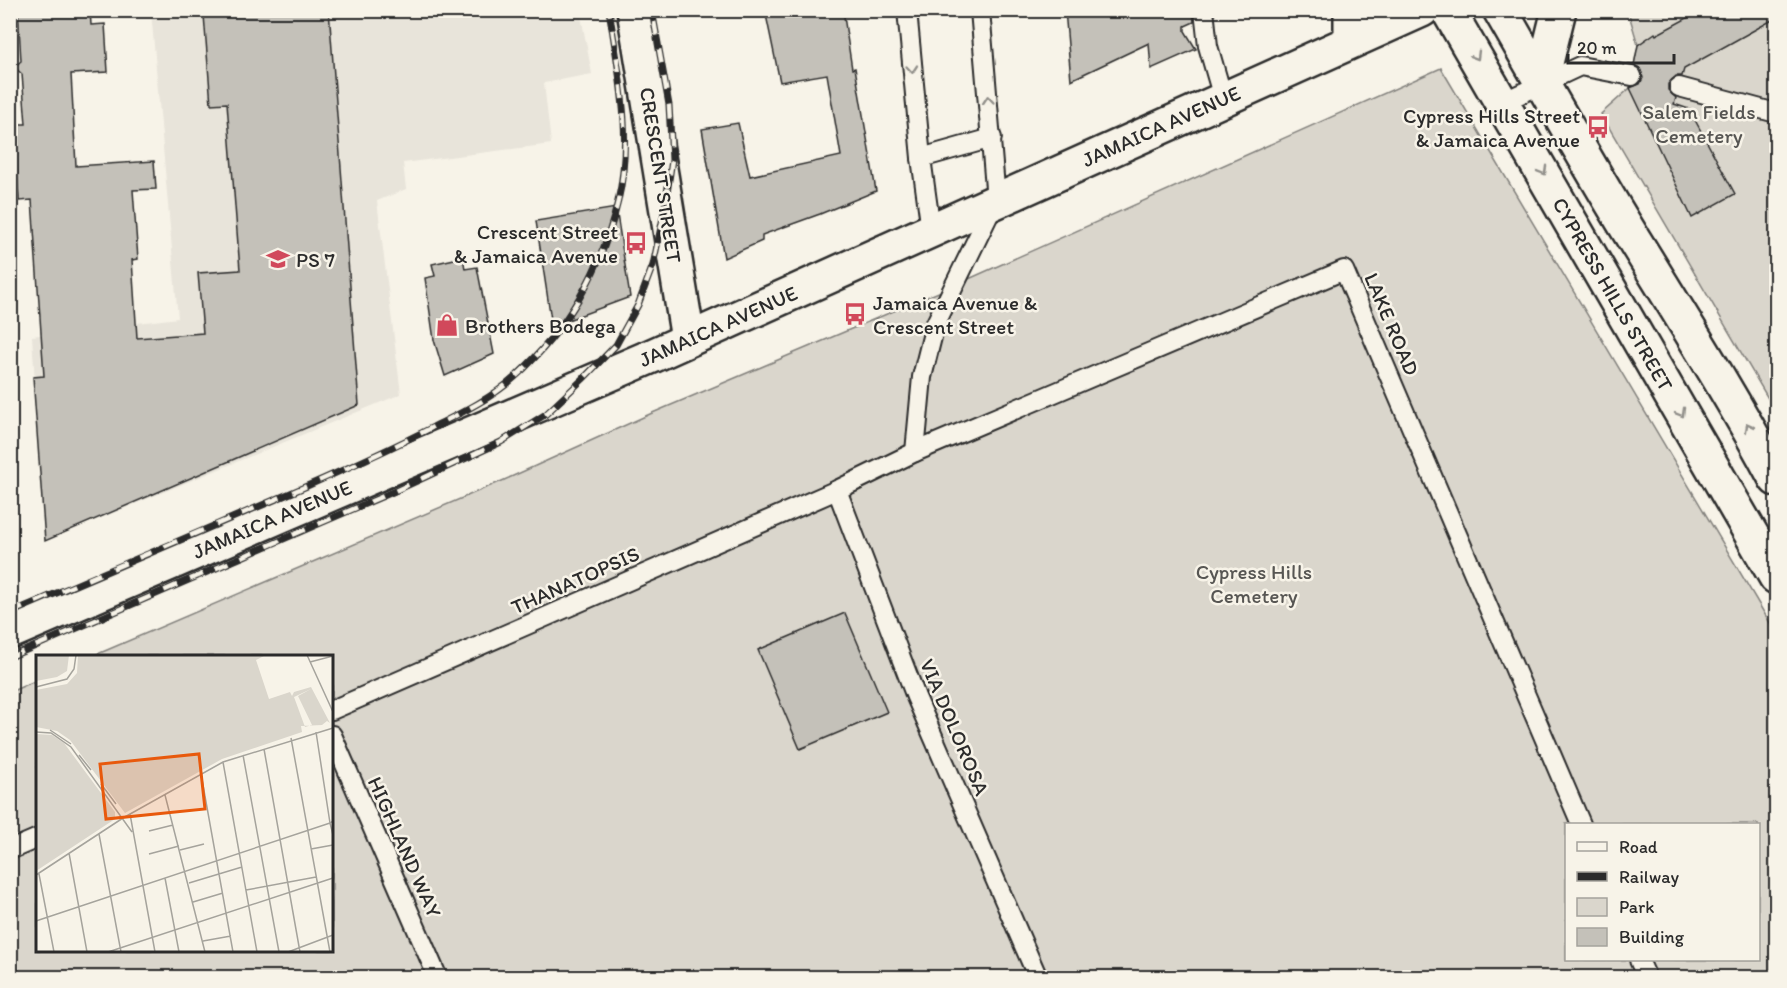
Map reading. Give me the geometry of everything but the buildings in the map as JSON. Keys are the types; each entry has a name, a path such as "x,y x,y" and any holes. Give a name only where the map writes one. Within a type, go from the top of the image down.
{"street":[{"name":"CRESCENT STREET","path":"634,10 688,339"},
{"name":"JAMAICA AVENUE","path":"10,632 688,339 931,230 1223,98 1351,26 1422,10"},
{"name":"CYPRESS HILLS STREET","path":"1448,10 1776,577"},
{"path":"1500,10 1635,241 1741,413 1776,479"},
{"path":"1541,83 1558,10"}],"lane":[{"path":"907,10 921,158 931,230"},
{"path":"915,452 922,377 934,325 996,200 980,10"},
{"path":"1204,10 1208,46 1223,98"},
{"path":"1503,102 1580,66 1632,76"},
{"path":"1679,87 1776,113"},
{"path":"921,158 992,138"},
{"name":"LAKE ROAD","path":"915,452 1344,270 1580,823"},
{"name":"THANATOPSIS","path":"333,710 837,490 915,452"},
{"name":"VIA DOLOROSA","path":"837,490 916,697 1038,978"},
{"name":"HIGHLAND WAY","path":"333,737 438,978"},
{"path":"10,850 36,839"},
{"path":"1639,961 1647,978"}],"shaded area":[{"name":"PS 7","path":"366,10 367,16 410,10 580,11 592,74 544,83 551,144 403,163 406,189 377,201 401,394 45,541 32,336 178,318 151,11"}],"green space":[{"name":"Salem Fields Cemetery","path":"1628,11 1776,11 1776,412 1601,114 1630,88 1638,45"},
{"name":"Cypress Hills Cemetery","path":"1441,68 1776,633 1776,977 11,977 10,692 36,680 36,952 333,952 333,655 95,655 502,481 650,414 953,286"}],"railway":[{"path":"10,613 355,465 486,398 506,385 534,359 566,319 580,297 602,251 618,201 624,153 623,106 609,10"},
{"path":"10,657 395,491 501,442 546,414 583,379 616,345 638,305 653,265 664,213 672,160 669,105 652,10"}],"place":[{"name":"Cypress Hills Street & Jamaica Avenue","path":"1598,127"},
{"name":"Crescent Street & Jamaica Avenue","path":"636,243"},
{"name":"PS 7","path":"278,259"},
{"name":"Jamaica Avenue & Crescent Street","path":"855,314"},
{"name":"Brothers Bodega","path":"447,325"}]}
